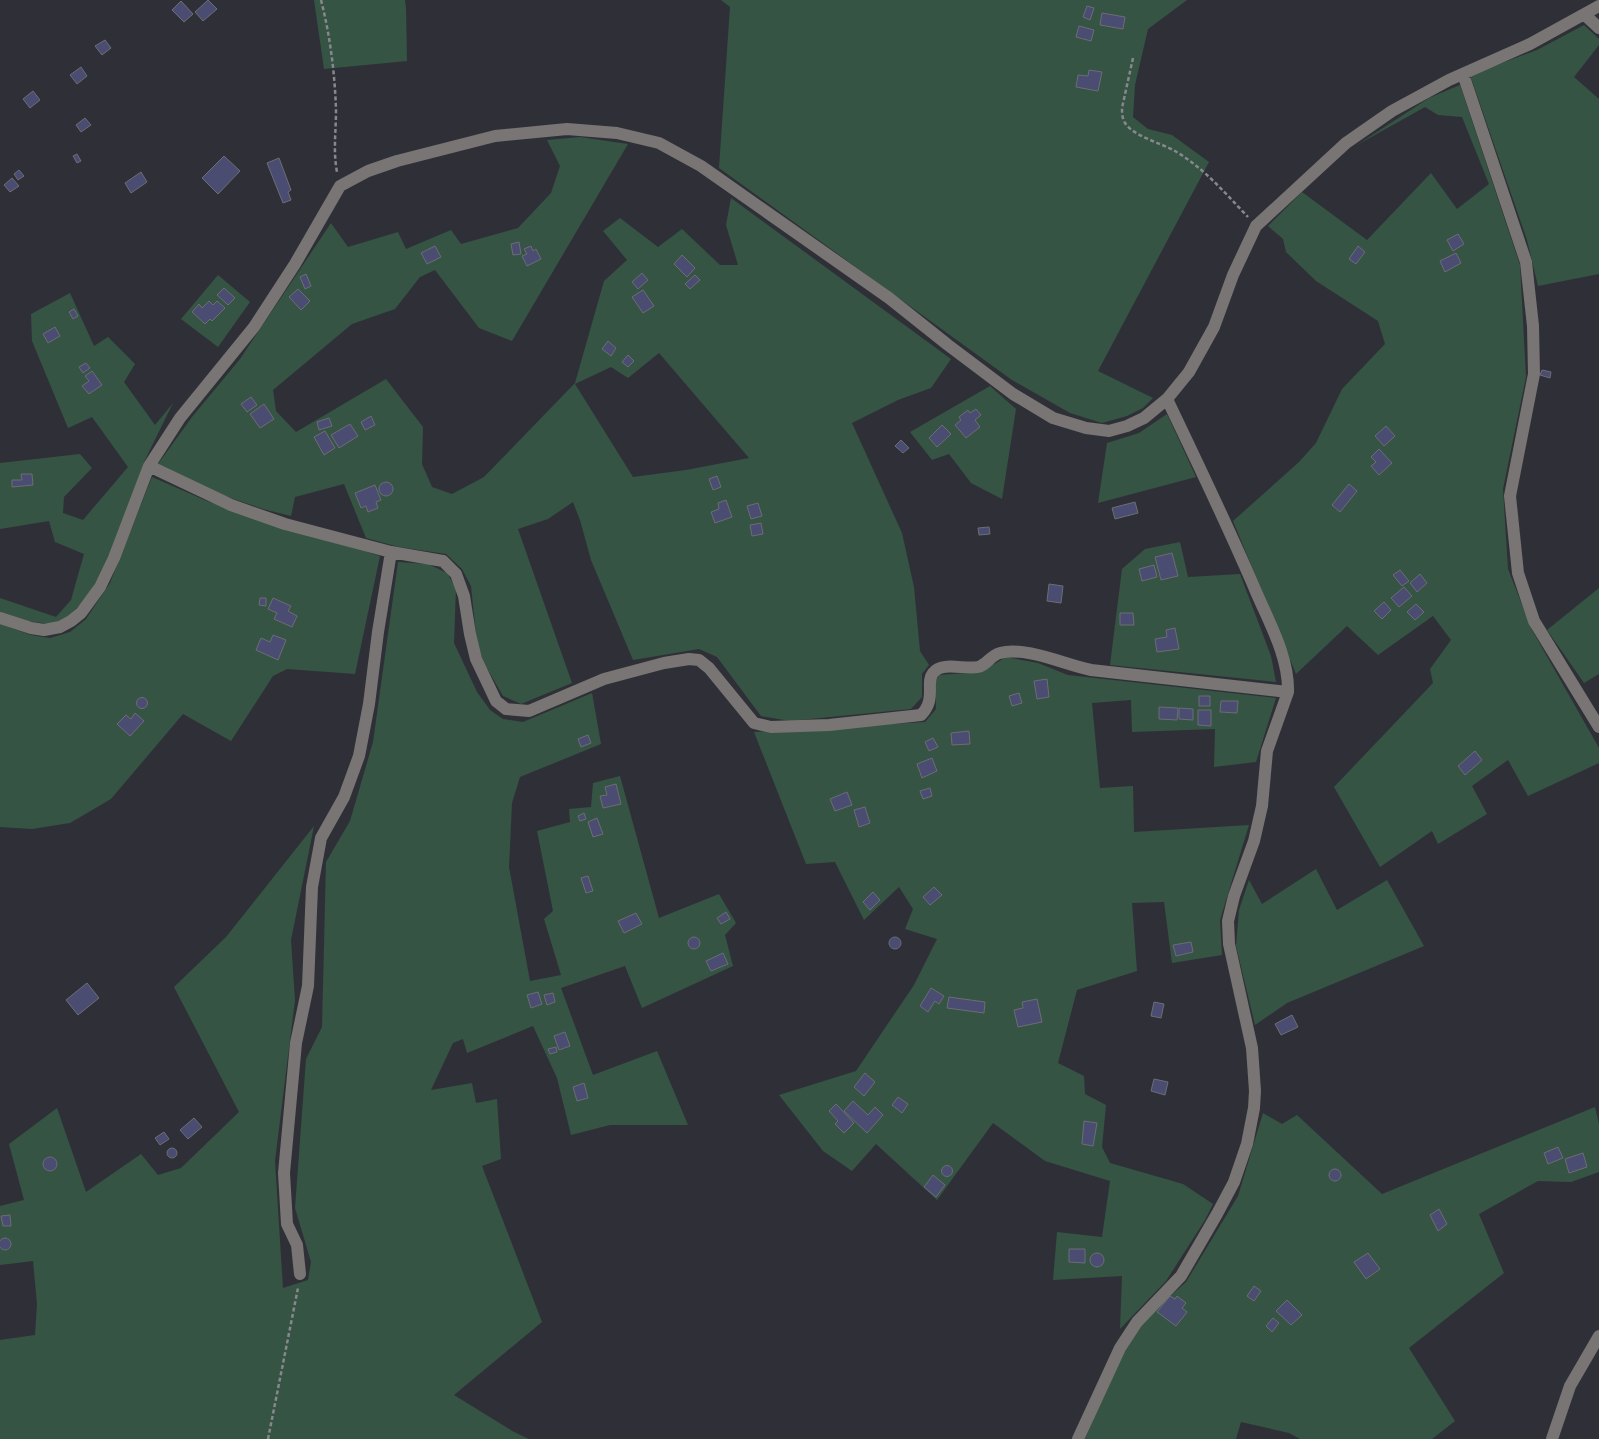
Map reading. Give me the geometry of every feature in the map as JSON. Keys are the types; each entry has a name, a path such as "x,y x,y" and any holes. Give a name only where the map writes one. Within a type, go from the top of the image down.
{"street":[{"path":"0,618 44,630 60,627 81,613 100,587 114,558 149,466 180,418 254,327 295,264 340,186 368,171 495,136 567,129 616,133 658,143 701,166 889,298 1013,394 1053,418 1086,428 1109,431 1127,426 1144,418 1167,399 1188,372 1214,327 1232,275 1256,226 1346,143 1392,111 1463,74 1530,44 1599,6"},
{"path":"1585,15 1599,28"},
{"path":"1463,74 1526,262 1533,326 1534,374 1510,496 1518,573 1534,621 1599,728"},
{"path":"1078,1439 1120,1348 1137,1322 1181,1276 1217,1214 1234,1182 1247,1144 1254,1108 1255,1091 1252,1048 1229,944 1228,921 1234,896 1254,841 1260,814 1267,751 1288,692 1288,684 1283,657 1225,518 1167,399"},
{"path":"149,466 231,506 285,524 391,552 443,561 456,574 464,596 476,659 496,701 506,709 515,711 529,711 604,679 664,663 689,659 699,660 709,668 754,723 772,727 829,726 921,716 931,699 930,677 934,672 944,667 978,667 987,663 993,656 1001,652 1052,659 1091,670 1288,692"},
{"path":"300,1274 297,1245 287,1224 284,1173 296,1043 308,986 312,887 321,838 344,797 359,756 369,704 391,552"},
{"path":"1552,1439 1570,1386 1599,1336"}],"path":[{"path":"321,0 332,58 336,110 334,156 340,186"},
{"path":"1133,58 1122,108 1125,124 1134,131 1173,149 1193,162 1208,175 1256,226"},
{"path":"268,1439 300,1274"}],"green space":[{"path":"314,0 405,0 407,61 324,69"},
{"path":"721,0 1187,0 1148,29 1135,85 1133,117 1148,129 1172,135 1209,162 1098,371 1153,398 1143,408 1127,416 1102,423 1070,413 1012,380 719,168 730,7"},
{"path":"1584,25 1599,39 1599,45 1574,77 1599,99 1599,274 1538,286 1527,240 1470,75 1537,50"},
{"path":"1460,85 1520,265 1526,377 1503,489 1508,569 1532,630 1599,748 1599,763 1528,796 1508,760 1472,786 1487,814 1438,844 1432,831 1380,867 1334,787 1433,683 1430,669 1451,640 1433,616 1378,655 1347,626 1296,674 1233,521 1299,462 1316,443 1342,389 1385,344 1378,321 1316,281 1286,252 1283,239 1268,226 1302,192 1367,240 1431,173 1457,209 1489,184 1462,117 1438,115 1425,107 1357,145 1429,98"},
{"path":"580,137 628,144 512,341 479,328 435,270 420,277 395,309 352,324 273,390 276,411 296,432 386,379 423,427 422,464 432,487 452,494 484,477 575,383 604,281 627,260 603,231 620,218 658,247 682,229 720,265 738,265 726,225 731,198 951,359 931,388 898,400 852,423 902,533 914,587 920,651 929,665 922,674 922,697 911,709 790,721 761,716 717,657 699,649 633,660 591,560 573,502 548,519 518,529 572,683 521,704 503,696 484,663 477,644 471,586 462,569 446,554 399,547 366,538 344,484 295,497 291,516 222,495 158,464 192,417 240,359 331,223 348,247 398,232 406,249 451,230 461,244 518,228 551,193 560,166 547,140","holes":["659,353 749,458 686,470 633,477 575,384 611,367 628,378"]},
{"path":"218,275 250,302 218,347 181,319"},
{"path":"70,293 94,346 108,337 135,364 124,382 155,425 173,403 144,462 115,547 88,596 66,620 50,624 19,620 0,613 0,598 56,617 71,600 84,554 55,542 49,521 0,529 0,463 80,454 92,468 64,497 63,513 83,520 128,467 92,417 68,428 32,341 31,314"},
{"path":"990,386 1016,409 1002,499 971,483 949,454 932,460 910,432"},
{"path":"1167,414 1196,477 1098,503 1107,443 1139,433"},
{"path":"152,477 207,501 380,556 355,674 287,669 273,676 231,741 183,714 111,799 70,823 32,829 0,827 0,624 31,635 50,638 70,632 86,619 110,583"},
{"path":"1180,542 1188,577 1240,574 1271,656 1276,682 1110,665 1122,569 1145,549"},
{"path":"398,562 428,564 447,573 456,588 454,643 477,692 490,710 503,719 523,722 592,693 601,744 520,777 512,803 509,867 530,981 561,975 544,919 553,911 537,831 570,822 569,809 591,807 593,783 620,776 659,918 719,894 736,923 725,935 733,966 642,1008 625,966 561,988 593,1075 657,1051 688,1125 610,1125 571,1135 557,1078 533,1026 467,1053 463,1039 453,1043 431,1090 472,1083 476,1103 497,1099 501,1159 482,1166 542,1322 454,1395 514,1432 529,1439 0,1439 0,1340 35,1335 37,1304 33,1261 0,1265 0,1206 24,1200 9,1144 57,1108 86,1192 141,1154 158,1175 181,1168 239,1112 174,987 226,937 314,826 291,940 295,1000 275,1161 283,1288 308,1280 311,1262 295,1208 306,1059 322,1027 326,862 350,821 373,742"},
{"path":"1599,588 1599,674 1584,683 1547,630"},
{"path":"1006,657 1038,663 1068,675 1276,698 1256,762 1214,767 1215,729 1132,732 1131,700 1092,703 1100,788 1133,786 1134,832 1249,825 1220,920 1222,955 1172,963 1164,902 1132,903 1137,971 1077,990 1058,1063 1084,1076 1085,1094 1106,1105 1102,1147 1110,1163 1183,1184 1213,1204 1205,1220 1166,1281 1120,1329 1122,1276 1053,1280 1057,1232 1102,1237 1110,1181 1045,1161 993,1123 937,1200 876,1144 852,1171 823,1151 779,1095 856,1071 914,985 937,939 905,929 913,909 899,887 864,920 835,862 806,864 754,732 925,722 936,709 935,682 939,675 981,672"},
{"path":"1316,869 1337,910 1387,880 1424,946 1287,1003 1255,1025 1236,946 1239,910 1249,880 1262,904"},
{"path":"1595,1107 1599,1124 1599,1172 1571,1182 1538,1181 1479,1214 1504,1273 1409,1348 1455,1421 1432,1439 1300,1439 1289,1433 1241,1422 1236,1439 1085,1439 1120,1354 1140,1323 1186,1282 1238,1196 1263,1113 1282,1124 1297,1115 1382,1194"}],"building":[{"path":"208,0 217,9 203,21 195,12"},
{"path":"181,1 193,14 184,22 172,10"},
{"path":"1087,6 1094,8 1090,20 1083,17"},
{"path":"1102,13 1125,17 1123,29 1100,25"},
{"path":"1079,26 1094,30 1091,41 1076,37"},
{"path":"105,40 111,48 102,55 95,46"},
{"path":"81,67 87,76 77,84 70,75"},
{"path":"1089,70 1102,72 1098,91 1076,87 1078,75 1088,76"},
{"path":"33,91 40,100 30,108 23,99"},
{"path":"85,118 91,125 81,132 76,125"},
{"path":"77,154 81,161 77,163 73,156"},
{"path":"224,156 240,171 218,194 202,178"},
{"path":"279,158 291,190 288,192 291,200 283,203 267,163"},
{"path":"19,170 24,176 18,180 14,174"},
{"path":"141,172 147,182 131,193 125,183"},
{"path":"12,178 19,186 10,192 4,185"},
{"path":"1458,234 1464,244 1453,251 1447,240"},
{"path":"519,242 521,254 513,255 511,244"},
{"path":"435,246 441,257 427,264 421,253"},
{"path":"531,246 533,251 536,249 541,259 527,266 522,256 527,254 524,249"},
{"path":"1358,246 1365,252 1356,264 1349,259"},
{"path":"1456,253 1461,263 1445,272 1440,261"},
{"path":"682,255 695,268 687,277 674,264"},
{"path":"642,273 648,280 638,289 632,282"},
{"path":"306,274 311,286 305,289 300,277"},
{"path":"695,275 700,280 690,289 685,284"},
{"path":"224,288 235,298 228,305 217,295"},
{"path":"298,289 310,301 301,310 289,297"},
{"path":"643,290 654,306 643,313 632,297"},
{"path":"209,301 213,305 217,301 225,308 212,321 210,319 205,324 192,312 199,304 202,308"},
{"path":"74,309 78,316 73,319 69,312"},
{"path":"55,327 60,336 48,343 43,334"},
{"path":"608,341 616,348 611,356 602,349"},
{"path":"628,355 634,361 628,367 622,362"},
{"path":"86,363 90,368 83,373 79,367"},
{"path":"1542,370 1551,372 1550,378 1540,375"},
{"path":"92,371 102,385 89,394 82,386 89,381 85,376"},
{"path":"251,397 257,405 247,412 241,404"},
{"path":"264,404 274,419 260,428 250,414"},
{"path":"976,409 981,415 975,420 980,427 966,438 955,425 961,420 959,417 968,410 970,413"},
{"path":"371,416 375,425 365,430 361,422"},
{"path":"329,418 332,426 319,430 317,422"},
{"path":"350,424 358,436 339,448 331,435"},
{"path":"942,425 951,434 937,447 929,438"},
{"path":"1386,426 1395,436 1384,446 1375,436"},
{"path":"325,431 335,448 324,455 314,437"},
{"path":"901,440 909,448 903,453 895,446"},
{"path":"1379,449 1392,463 1379,475 1371,466 1376,462 1371,457"},
{"path":"21,474 32,474 33,485 12,487 12,480 22,480"},
{"path":"717,476 721,487 713,490 709,479"},
{"path":"386,482 391,484 393,489 391,494 386,496 381,494 379,489 381,484"},
{"path":"1349,484 1357,491 1340,512 1332,505"},
{"path":"375,485 381,500 376,502 378,508 368,512 366,506 361,508 355,493"},
{"path":"726,500 732,517 715,523 711,512 719,509 718,503"},
{"path":"1135,502 1138,513 1115,519 1112,508"},
{"path":"758,503 762,516 751,519 747,506"},
{"path":"761,523 763,534 752,536 750,525"},
{"path":"989,527 990,534 979,535 978,528"},
{"path":"1172,553 1178,576 1161,580 1155,557"},
{"path":"1154,565 1157,577 1142,581 1139,569"},
{"path":"1400,570 1409,581 1402,586 1393,575"},
{"path":"1420,574 1427,583 1417,592 1410,583"},
{"path":"1049,584 1063,586 1061,603 1047,601"},
{"path":"1404,587 1412,596 1399,607 1391,598"},
{"path":"260,598 266,598 266,606 259,605"},
{"path":"273,598 291,606 288,611 297,616 292,627 274,619 277,613 268,609"},
{"path":"1384,602 1391,610 1382,619 1374,611"},
{"path":"1416,604 1424,612 1415,620 1407,612"},
{"path":"1120,613 1133,613 1134,625 1120,625"},
{"path":"1175,628 1179,649 1157,652 1155,639 1167,637 1166,630"},
{"path":"273,635 286,640 278,660 256,650 261,638 270,642"},
{"path":"1047,679 1049,697 1037,699 1034,681"},
{"path":"1019,693 1022,703 1012,706 1009,696"},
{"path":"1199,696 1210,696 1210,706 1199,706"},
{"path":"142,697 148,703 142,709 136,703"},
{"path":"1221,701 1238,701 1237,713 1220,712"},
{"path":"1159,707 1178,708 1177,720 1159,719"},
{"path":"1179,708 1193,709 1193,720 1179,719"},
{"path":"1198,710 1211,710 1211,726 1198,725"},
{"path":"135,713 144,721 130,736 117,724 126,715 131,719"},
{"path":"969,731 970,744 952,745 951,733"},
{"path":"588,735 591,743 581,747 578,739"},
{"path":"933,738 938,747 929,751 925,742"},
{"path":"1475,751 1482,760 1465,775 1458,766"},
{"path":"932,758 937,771 922,778 917,764"},
{"path":"616,784 621,804 603,808 600,796 607,795 605,787"},
{"path":"930,788 932,796 923,799 920,791"},
{"path":"847,792 852,805 835,811 830,799"},
{"path":"865,807 870,823 859,827 854,810"},
{"path":"584,813 586,819 580,821 578,816"},
{"path":"597,818 603,834 593,837 588,822"},
{"path":"588,876 593,891 586,893 581,878"},
{"path":"934,887 942,895 930,905 923,897"},
{"path":"873,892 880,900 870,910 863,902"},
{"path":"726,912 730,919 721,924 717,918"},
{"path":"636,913 642,924 624,933 618,921"},
{"path":"692,937 696,937 700,943 696,949 692,949 688,945 688,941"},
{"path":"895,937 901,943 895,949 889,943"},
{"path":"1191,942 1193,952 1176,956 1173,945"},
{"path":"723,953 728,964 711,971 706,961"},
{"path":"87,983 99,998 78,1015 66,1000"},
{"path":"931,988 944,996 939,1004 935,1001 928,1012 920,1006"},
{"path":"538,992 542,1004 531,1008 527,995"},
{"path":"553,993 555,1002 547,1005 544,995"},
{"path":"949,997 985,1002 984,1013 947,1008"},
{"path":"1037,999 1042,1022 1018,1027 1014,1010 1023,1008 1022,1002"},
{"path":"1154,1002 1164,1004 1161,1018 1151,1016"},
{"path":"1292,1015 1298,1027 1281,1035 1275,1024"},
{"path":"565,1032 570,1046 559,1050 554,1036"},
{"path":"556,1047 557,1052 550,1054 548,1049"},
{"path":"865,1073 875,1082 864,1096 854,1087"},
{"path":"1154,1079 1168,1082 1165,1095 1151,1091"},
{"path":"584,1083 588,1098 577,1101 573,1087"},
{"path":"898,1097 908,1104 902,1113 892,1105"},
{"path":"853,1101 868,1115 875,1107 883,1115 867,1133 844,1111"},
{"path":"836,1104 854,1123 844,1133 835,1124 838,1121 829,1111"},
{"path":"194,1118 202,1127 188,1139 180,1130"},
{"path":"1084,1121 1097,1123 1093,1146 1082,1144"},
{"path":"164,1132 169,1139 160,1145 155,1138"},
{"path":"1558,1147 1563,1158 1548,1164 1544,1153"},
{"path":"170,1148 174,1148 177,1153 176,1157 170,1158 167,1155 167,1151"},
{"path":"1583,1153 1587,1167 1569,1173 1565,1159"},
{"path":"47,1157 53,1157 57,1164 53,1171 47,1171 43,1167 43,1161"},
{"path":"945,1166 949,1166 952,1171 951,1175 945,1176 942,1173 942,1169"},
{"path":"1333,1169 1337,1169 1341,1175 1337,1181 1333,1181 1329,1177 1329,1173"},
{"path":"933,1175 945,1185 936,1197 924,1187"},
{"path":"1439,1209 1447,1224 1438,1231 1430,1215"},
{"path":"10,1215 11,1226 3,1226 1,1216"},
{"path":"3,1238 7,1238 11,1244 7,1250 3,1250 -1,1246 -1,1242"},
{"path":"1069,1249 1085,1249 1085,1263 1069,1262"},
{"path":"1097,1253 1102,1255 1104,1260 1102,1265 1097,1267 1092,1265 1090,1260 1092,1255"},
{"path":"1368,1253 1380,1269 1366,1279 1354,1262"},
{"path":"1254,1286 1261,1291 1254,1301 1247,1296"},
{"path":"1170,1296 1175,1299 1177,1296 1186,1303 1182,1308 1187,1312 1176,1326 1157,1312"},
{"path":"1287,1300 1302,1315 1291,1325 1276,1311"},
{"path":"1273,1318 1279,1323 1272,1332 1266,1326"}]}
